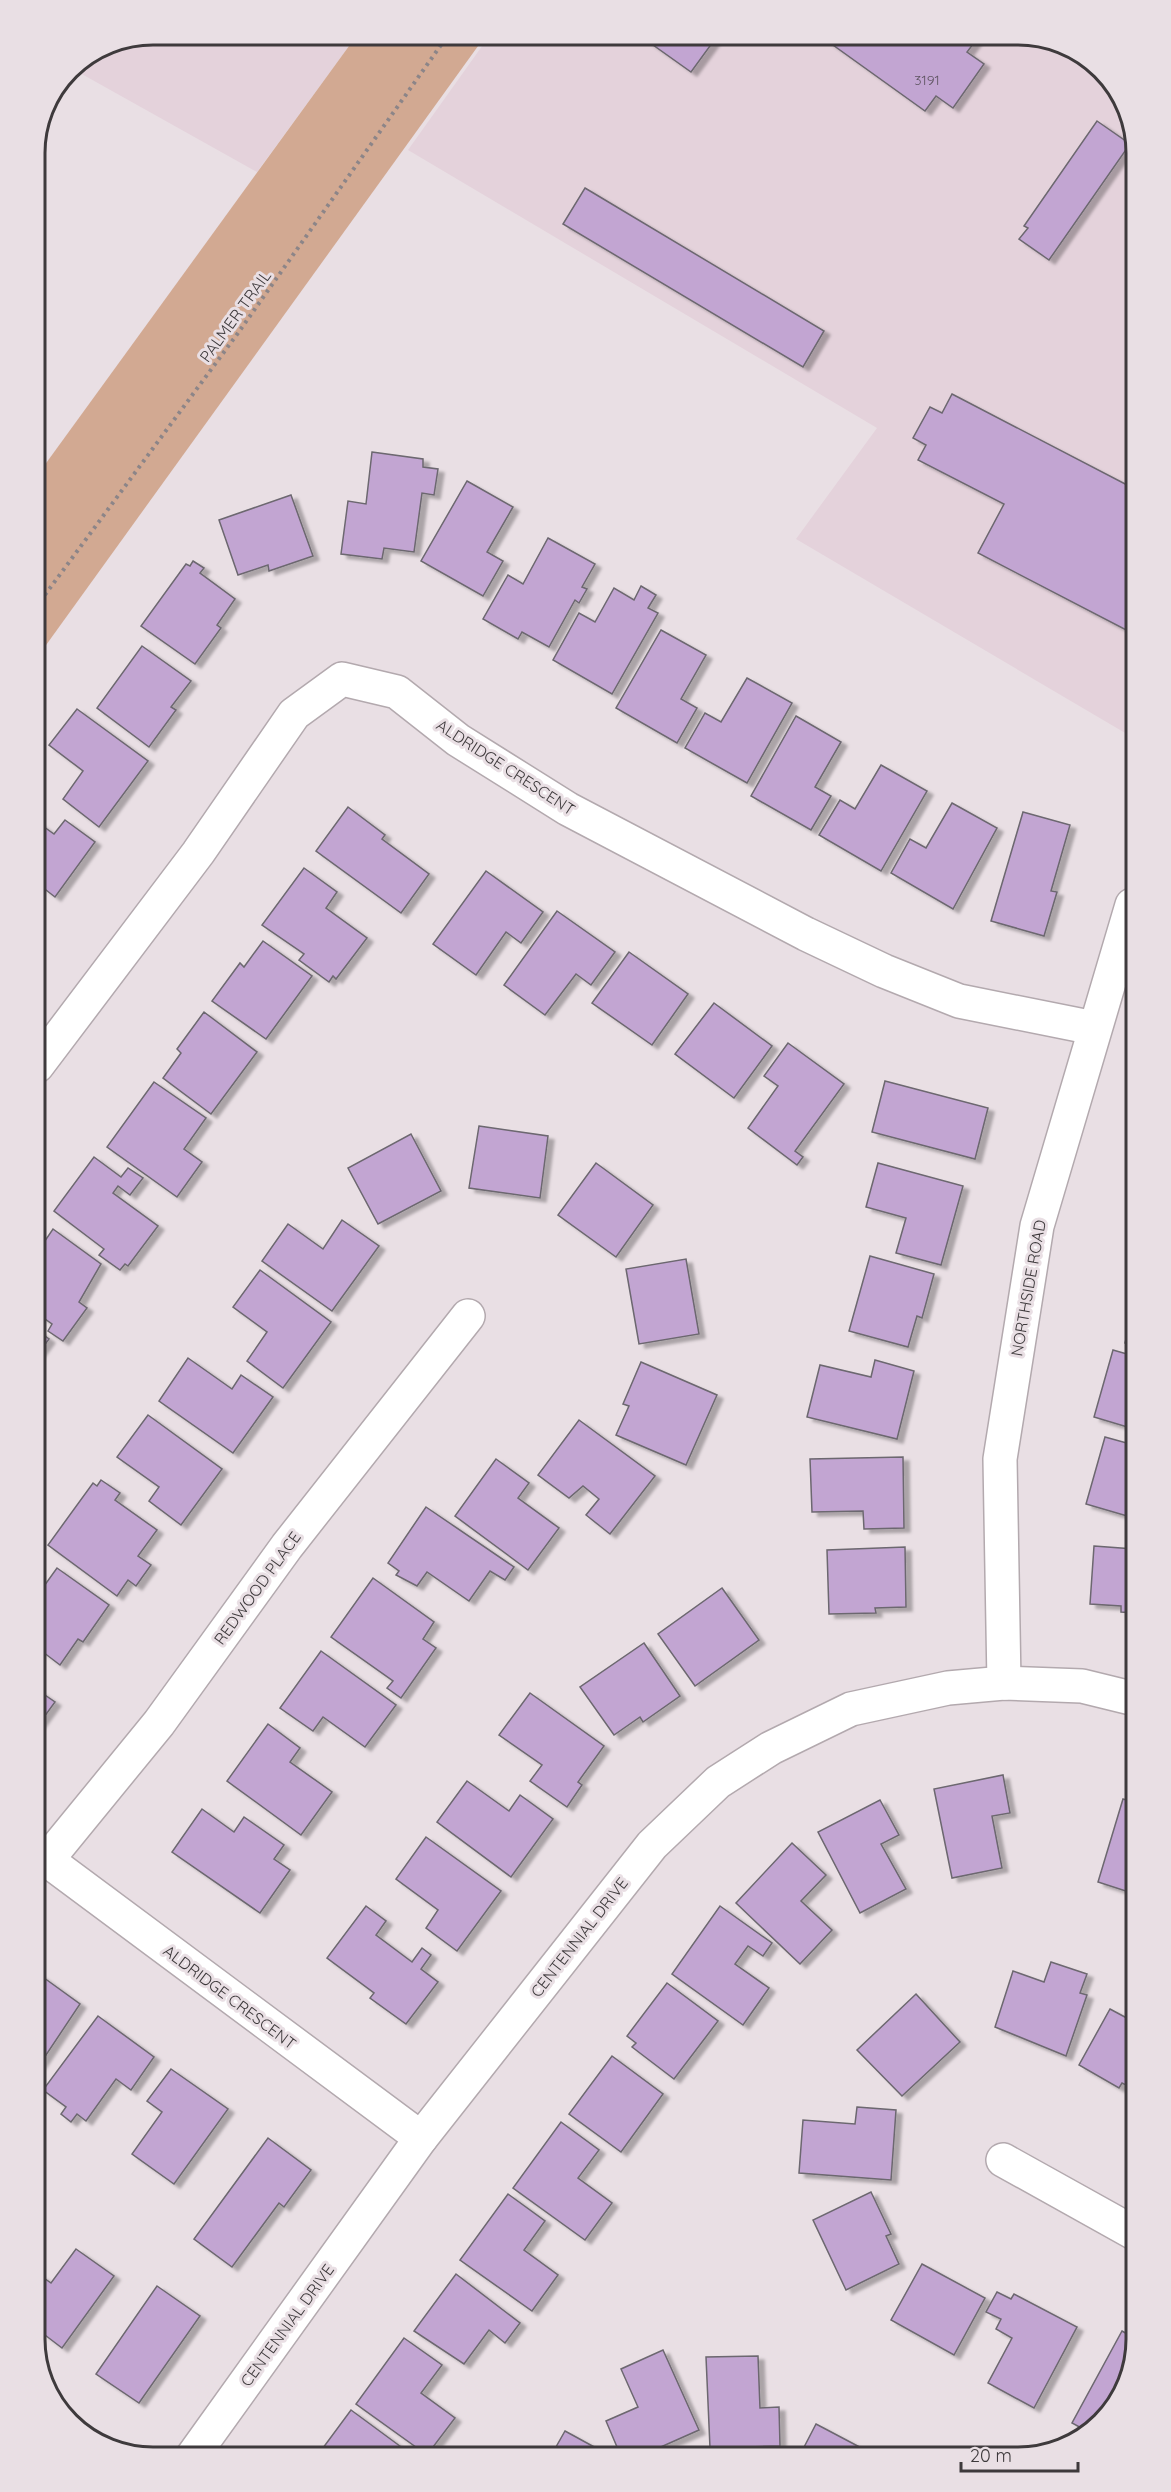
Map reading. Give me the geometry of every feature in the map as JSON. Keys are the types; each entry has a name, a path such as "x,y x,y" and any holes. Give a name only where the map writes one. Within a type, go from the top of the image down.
{"street":[{"name":"ALDRIDGE CRESCENT","path":"45,1055 198,853 294,714 342,679 397,692 458,740 568,808 806,934 884,971 959,1001 1094,1028"},
{"name":"NORTHSIDE ROAD","path":"1004,1683 1000,1459 1037,1226 1126,924"},
{"name":"REDWOOD PLACE","path":"45,1856 159,1723 287,1546 468,1316"},
{"name":"CENTENNIAL DRIVE","path":"199,2447 421,2139 652,1845 718,1782 771,1748 851,1709 948,1688 1004,1683 1082,1686 1126,1697"},
{"name":"ALDRIDGE CRESCENT","path":"45,1858 421,2139"},
{"path":"1003,2160 1126,2228"}],"path":[{"name":"PALMER TRAIL","path":"45,595 238,333 441,45"}],"shaded area":[{"path":"350,45 257,172 81,73 105,56 139,46"},
{"path":"350,45 479,45 45,647 45,465"},
{"path":"483,45 1025,45 1053,51 1078,63 1104,87 1112,99 1120,118 1126,146 1126,733 796,539 877,428 408,150"}],"building":[{"path":"653,45 711,45 691,72"},
{"path":"833,45 972,45 967,52 984,64 953,108 936,96 925,111"},
{"path":"1097,121 1125,141 1126,150 1049,260 1019,239 1028,228 1024,226"},
{"path":"585,188 824,331 803,367 563,224"},
{"path":"952,394 1126,484 1126,630 978,553 1004,504 918,460 926,445 913,438 930,407 942,413"},
{"path":"372,452 423,459 423,467 438,469 434,495 422,493 414,552 384,548 382,559 341,554 348,501 366,504"},
{"path":"467,481 513,507 487,552 503,561 483,596 421,561"},
{"path":"291,495 313,556 269,571 268,565 238,575 219,520"},
{"path":"548,538 595,564 582,587 587,589 579,603 575,600 549,647 522,632 518,639 483,619 508,575 523,584"},
{"path":"193,561 204,568 200,573 235,599 217,625 221,628 195,664 141,626 186,564 190,566"},
{"path":"641,586 656,595 648,608 658,613 612,694 553,660 579,613 595,622 614,588 634,600"},
{"path":"661,630 706,655 681,699 697,708 677,743 616,708"},
{"path":"142,646 191,681 171,707 176,710 149,747 97,708"},
{"path":"747,678 792,703 747,783 685,748 705,713 721,722"},
{"path":"77,709 148,761 99,827 63,799 83,771 49,745"},
{"path":"796,716 841,742 815,787 831,796 811,830 751,796"},
{"path":"881,765 927,791 881,871 819,835 840,800 855,809"},
{"path":"952,803 997,828 953,909 891,873 910,839 926,848"},
{"path":"348,807 385,835 382,839 429,874 401,913 316,851"},
{"path":"1023,812 1070,825 1051,891 1057,892 1044,936 991,921"},
{"path":"65,820 95,842 55,897 45,889 45,828 54,834"},
{"path":"304,868 337,892 326,908 367,938 336,979 333,976 329,982 299,960 304,954 262,925"},
{"path":"486,871 543,912 521,943 506,932 476,975 433,944"},
{"path":"557,911 615,952 591,985 576,974 545,1015 504,985"},
{"path":"263,941 312,976 266,1039 212,1001 240,963 244,967"},
{"path":"629,952 688,994 652,1045 592,1003"},
{"path":"714,1003 772,1046 734,1098 675,1054"},
{"path":"204,1012 257,1052 211,1114 163,1078 181,1053 177,1049"},
{"path":"788,1043 844,1084 795,1151 803,1157 797,1165 748,1128 778,1086 764,1076"},
{"path":"885,1081 988,1108 975,1159 872,1132"},
{"path":"154,1082 206,1118 184,1149 202,1162 177,1197 107,1147"},
{"path":"479,1126 548,1136 540,1198 469,1188"},
{"path":"411,1134 441,1191 378,1224 348,1168"},
{"path":"94,1157 121,1177 128,1168 143,1178 130,1195 118,1186 113,1193 158,1226 128,1266 125,1264 120,1270 99,1255 104,1249 54,1211"},
{"path":"596,1163 653,1205 616,1257 558,1215"},
{"path":"878,1163 963,1186 941,1265 896,1253 906,1218 866,1207"},
{"path":"342,1220 379,1246 332,1311 262,1261 288,1224 323,1249"},
{"path":"53,1229 101,1264 79,1302 87,1308 63,1341 48,1331 52,1324 45,1319 45,1241"},
{"path":"870,1256 934,1274 922,1318 917,1316 908,1347 849,1331"},
{"path":"686,1259 699,1334 639,1344 626,1269"},
{"path":"260,1270 331,1322 283,1388 247,1361 267,1332 233,1307"},
{"path":"1113,1350 1126,1354 1126,1427 1094,1417"},
{"path":"188,1358 232,1389 241,1375 273,1397 233,1453 159,1401"},
{"path":"875,1360 914,1371 897,1439 807,1417 820,1365 871,1377"},
{"path":"641,1362 717,1395 686,1465 616,1435 629,1406 623,1404"},
{"path":"148,1415 222,1469 181,1525 149,1501 159,1487 117,1457"},
{"path":"579,1420 655,1476 610,1534 586,1515 599,1499 583,1486 569,1498 538,1475"},
{"path":"1105,1437 1126,1443 1126,1516 1086,1504"},
{"path":"903,1457 904,1528 864,1529 863,1511 812,1512 810,1459"},
{"path":"496,1459 529,1483 518,1498 559,1528 528,1570 455,1516"},
{"path":"101,1480 120,1493 115,1500 157,1530 138,1556 151,1565 136,1586 128,1580 117,1596 48,1545 93,1483 97,1486"},
{"path":"426,1507 514,1567 505,1580 490,1571 469,1601 427,1572 417,1586 396,1575 399,1571 388,1563"},
{"path":"1094,1546 1126,1548 1126,1612 1121,1612 1121,1606 1090,1604"},
{"path":"905,1547 906,1607 875,1608 876,1613 829,1614 827,1550"},
{"path":"57,1568 109,1605 83,1642 78,1639 60,1665 45,1654 45,1585"},
{"path":"373,1578 434,1622 423,1639 436,1648 401,1698 387,1688 393,1681 331,1637"},
{"path":"722,1588 759,1640 695,1686 658,1634"},
{"path":"644,1643 680,1696 643,1722 640,1717 614,1735 580,1687"},
{"path":"321,1651 396,1705 365,1747 323,1717 313,1731 280,1708"},
{"path":"530,1693 604,1746 578,1782 582,1785 567,1807 530,1781 542,1765 499,1735"},
{"path":"45,1695 55,1702 45,1716"},
{"path":"268,1724 300,1748 290,1762 332,1792 301,1835 227,1781"},
{"path":"1003,1775 1010,1813 992,1816 1002,1868 952,1878 934,1789"},
{"path":"467,1781 509,1811 520,1795 553,1819 511,1877 437,1822"},
{"path":"1123,1799 1126,1800 1126,1891 1098,1882"},
{"path":"880,1800 899,1835 881,1844 906,1889 860,1913 818,1832"},
{"path":"202,1809 234,1832 244,1817 284,1845 274,1859 290,1870 260,1913 172,1852"},
{"path":"426,1837 501,1891 457,1951 426,1928 438,1910 396,1879"},
{"path":"792,1843 826,1875 801,1901 832,1930 800,1964 736,1903"},
{"path":"366,1906 386,1921 376,1935 412,1962 422,1948 431,1955 421,1969 438,1982 406,2024 370,1998 374,1993 327,1958"},
{"path":"720,1906 772,1943 763,1956 748,1946 735,1964 769,1988 743,2025 672,1974"},
{"path":"1051,1962 1087,1974 1080,1993 1087,1995 1066,2056 995,2027 1013,1971 1044,1982"},
{"path":"45,1979 80,2004 45,2056"},
{"path":"667,1983 718,2021 674,2079 632,2047 636,2043 627,2036"},
{"path":"916,1994 960,2042 902,2096 857,2050"},
{"path":"1110,2009 1126,2018 1126,2085 1122,2083 1119,2088 1079,2065"},
{"path":"98,2016 154,2057 131,2090 116,2079 86,2121 77,2114 71,2122 61,2114 66,2107 45,2091 45,2087"},
{"path":"612,2056 663,2094 621,2152 569,2114"},
{"path":"171,2069 228,2109 174,2184 132,2154 162,2112 147,2101"},
{"path":"857,2107 896,2110 891,2180 799,2173 803,2120 855,2124"},
{"path":"561,2122 599,2150 578,2178 612,2203 585,2240 513,2188"},
{"path":"268,2138 311,2170 284,2207 279,2203 232,2267 194,2239"},
{"path":"871,2192 891,2234 886,2236 899,2264 846,2290 813,2220"},
{"path":"508,2194 545,2221 524,2250 558,2275 532,2311 460,2260"},
{"path":"76,2249 114,2276 62,2348 45,2335 45,2279 51,2283"},
{"path":"922,2264 985,2298 954,2355 891,2320"},
{"path":"456,2274 520,2323 505,2343 489,2330 464,2364 414,2331"},
{"path":"157,2286 200,2316 139,2403 96,2374"},
{"path":"997,2292 1011,2299 1014,2294 1077,2327 1034,2408 988,2383 1012,2338 996,2329 1001,2319 986,2312"},
{"path":"1122,2331 1126,2333 1124,2360 1115,2387 1108,2399 1080,2427 1072,2423"},
{"path":"404,2338 442,2365 421,2393 455,2418 433,2447 416,2447 356,2404"},
{"path":"663,2350 699,2430 661,2447 617,2447 606,2421 638,2407 621,2369"},
{"path":"758,2356 760,2408 779,2407 780,2446 710,2447 706,2357"},
{"path":"351,2410 401,2447 324,2447"},
{"path":"816,2424 860,2447 804,2447"},
{"path":"565,2431 594,2447 556,2447"}]}
